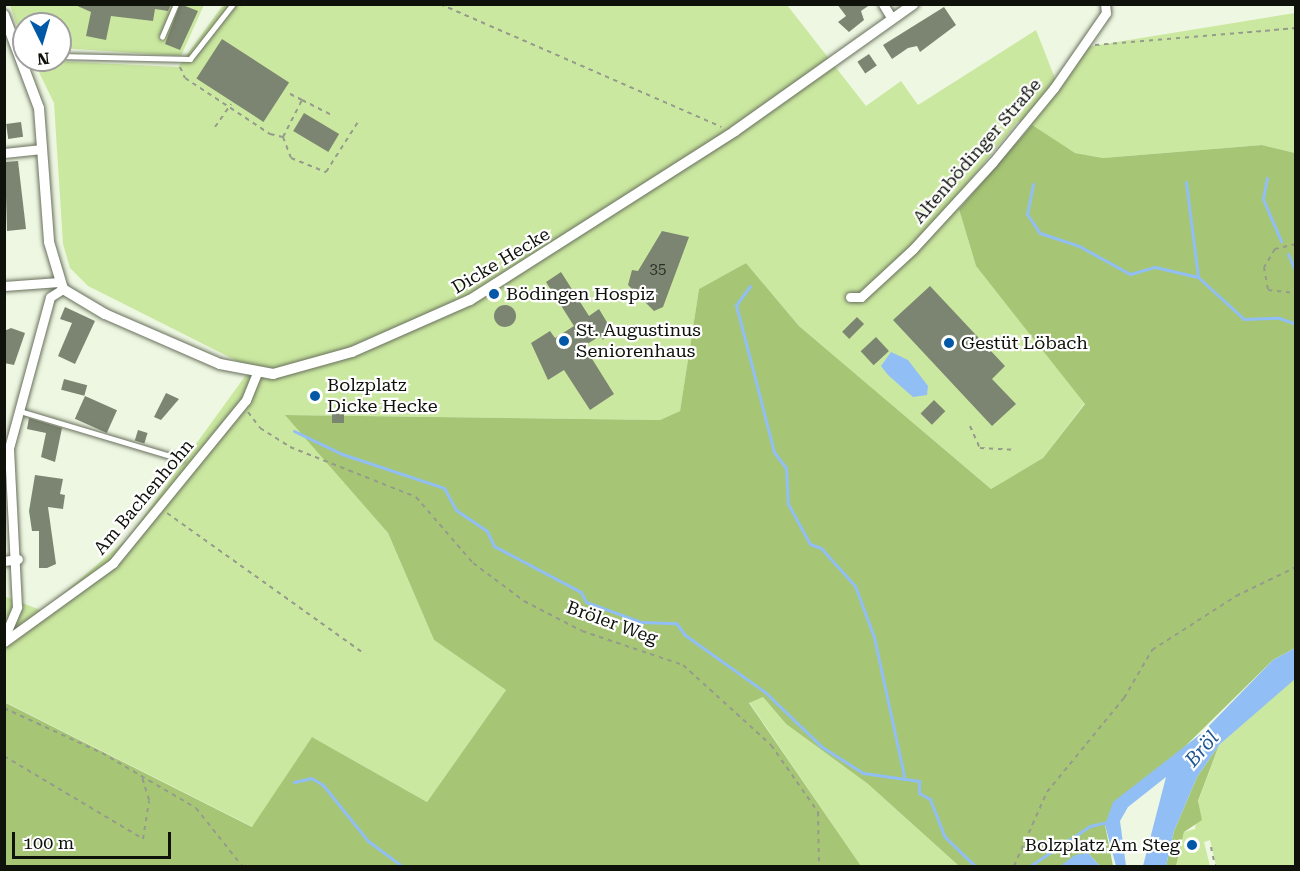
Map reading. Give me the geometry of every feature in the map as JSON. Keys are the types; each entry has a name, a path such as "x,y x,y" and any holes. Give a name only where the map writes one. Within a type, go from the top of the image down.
{"street":[{"path":"883,4 892,19"},
{"name":"Dicke Hecke","path":"61,286 125,324 220,364 257,373 321,363 426,323 530,264 735,131 914,4"},
{"name":"Altenbödinger Straße","path":"850,297 861,297 953,206 1039,107 1106,13 1105,4"},
{"path":"4,15 12,33"},
{"path":"27,72 37,102 49,242 61,286"},
{"path":"4,153 42,148"},
{"path":"4,286 61,286"},
{"path":"4,640 17,607 18,559 9,448 16,410 50,297 61,286"},
{"name":"Am Bachenhohn","path":"4,640 113,563 246,400 257,373"},
{"path":"4,561 18,559"}],"lane":[{"path":"162,37 176,4"},
{"path":"72,57 178,61 201,51 233,4"},
{"path":"16,410 182,459"}],"path":[{"path":"440,4 735,131"},
{"path":"1082,46 1296,28"},
{"path":"178,61 185,78 227,110 283,137 291,158 326,172 358,122"},
{"path":"288,93 331,115"},
{"path":"283,137 302,100"},
{"path":"215,127 231,104"},
{"path":"1296,244 1275,249 1264,267 1268,290 1296,292"},
{"name":"Bröler Weg","path":"246,400 248,413 274,438 416,497 473,562 524,601 582,631 683,665 771,745 818,812 819,867"},
{"path":"970,426 980,448 1013,450"},
{"path":"160,508 365,654"},
{"path":"1014,867 1047,792 1124,698 1152,650 1236,596 1296,567"},
{"path":"4,708 141,774 196,808 242,867"},
{"path":"4,756 143,839 149,800 141,774"},
{"path":"1211,848 1215,867"}],"green space":[{"path":"10,5 204,5 181,56 72,49 72,12 12,12"},
{"path":"223,5 787,5 866,106 901,81 918,105 1036,30 1058,86 1086,47 1295,13 1295,153 1262,145 1103,158 1075,153 1018,121 956,198 976,266 1085,403 1043,458 991,489 799,326 746,263 699,289 680,411 660,420 286,415 388,533 434,640 506,690 427,802 312,737 253,827 5,702 4,596 43,611 128,538 251,368 88,286 70,268 63,244 54,103 39,72 72,72 72,62 178,67"},
{"path":"1032,125 1075,153 1103,158 1262,145 1295,153 1295,648 1273,660 1105,825 1113,866 1100,866 1088,853 1060,866 959,866 868,784 786,724 763,697 749,703 861,866 5,866 4,702 252,827 312,737 427,802 506,690 434,640 388,533 285,415 660,420 680,411 699,289 746,263 799,326 991,489 1043,458 1085,404 976,266 959,209"},
{"path":"1295,678 1295,866 1216,866 1210,840 1204,842 1210,866 1176,866 1184,832 1195,829 1198,802 1219,745"},
{"path":"763,697 786,724 868,784 959,866 861,866 749,702"},
{"path":"1219,745 1198,801 1202,820 1184,832 1176,866 1166,866 1174,831 1197,777"}],"water":[{"path":"891,352 908,360 928,386 927,395 913,397 888,375 881,366"},
{"name":"Bröl","path":"1295,648 1295,679 1219,745 1197,777 1174,831 1166,866 1143,866 1166,777 1128,807 1120,821 1126,866 1116,866 1105,825 1113,802 1202,733 1273,660"},
{"path":"1088,853 1100,866 1060,866 1075,855"}],"building":[{"path":"73,4 171,4 168,11 155,9 153,21 111,16 106,40 86,36 91,12"},
{"path":"180,4 198,11 180,50 165,44"},
{"path":"837,4 871,4 861,11 864,20 849,32 838,22 846,16"},
{"path":"944,7 956,25 920,52 917,46 908,48 892,59 883,45"},
{"path":"222,39 289,83 263,122 196,78"},
{"path":"869,54 877,66 865,73 857,62"},
{"path":"304,113 339,134 328,152 293,131"},
{"path":"21,122 23,137 8,139 6,124"},
{"path":"18,161 26,229 7,231 5,162"},
{"path":"662,231 689,237 663,307 654,311 628,285 632,270 638,271"},
{"name":"St. Augustinus Seniorenhaus","path":"561,272 589,316 599,309 611,329 603,340 600,336 584,346 614,394 590,410 564,370 548,380 531,343 550,331 555,338 574,326 546,282"},
{"name":"Gestüt Löbach","path":"930,286 1005,366 992,379 1016,404 992,426 893,320"},
{"path":"505,305 513,308 516,316 513,324 505,327 497,324 494,316 497,308"},
{"path":"65,307 95,321 75,364 58,356 72,323 60,319"},
{"path":"857,317 864,324 849,339 842,332"},
{"path":"11,328 25,333 14,365 4,363 4,331"},
{"path":"876,337 889,351 874,365 861,351"},
{"path":"64,379 87,385 84,396 61,390"},
{"path":"166,393 179,399 161,420 154,417"},
{"path":"85,396 117,410 107,433 75,419"},
{"path":"934,400 945,411 932,425 921,413"},
{"path":"332,414 344,414 344,423 332,423"},
{"path":"29,418 62,428 55,462 41,457 46,433 27,429"},
{"path":"138,430 148,433 144,443 135,441"},
{"path":"35,475 63,479 60,494 65,495 63,509 48,507 56,564 47,568 39,568 39,531 32,531 29,511"}],"waterway":[{"path":"1267,178 1263,199 1281,241"},
{"path":"1186,182 1198,277"},
{"path":"1033,184 1027,214 1040,233 1079,246 1130,274 1155,267 1198,277 1244,319 1279,318 1296,324"},
{"path":"1288,254 1296,272"},
{"path":"750,286 736,305 774,452 786,468 788,504 810,544 821,548 855,586 874,637 904,776"},
{"path":"294,431 342,454 444,488 456,510 487,531 494,546 581,592 586,602 641,622 676,623 685,635 765,692 822,747 863,773 919,781 919,793 930,799 944,836 975,866"},
{"path":"294,782 311,778 323,785 368,841 402,866"},
{"path":"1030,866 1090,826 1108,822"}],"place":[{"name":"Bödingen Hospiz","path":"494,294"},
{"name":"St. Augustinus Seniorenhaus","path":"564,341"},
{"name":"Gestüt Löbach","path":"949,343"},
{"name":"Bolzplatz Dicke Hecke","path":"315,396"},
{"name":"Bolzplatz Am Steg","path":"1192,845"}]}
